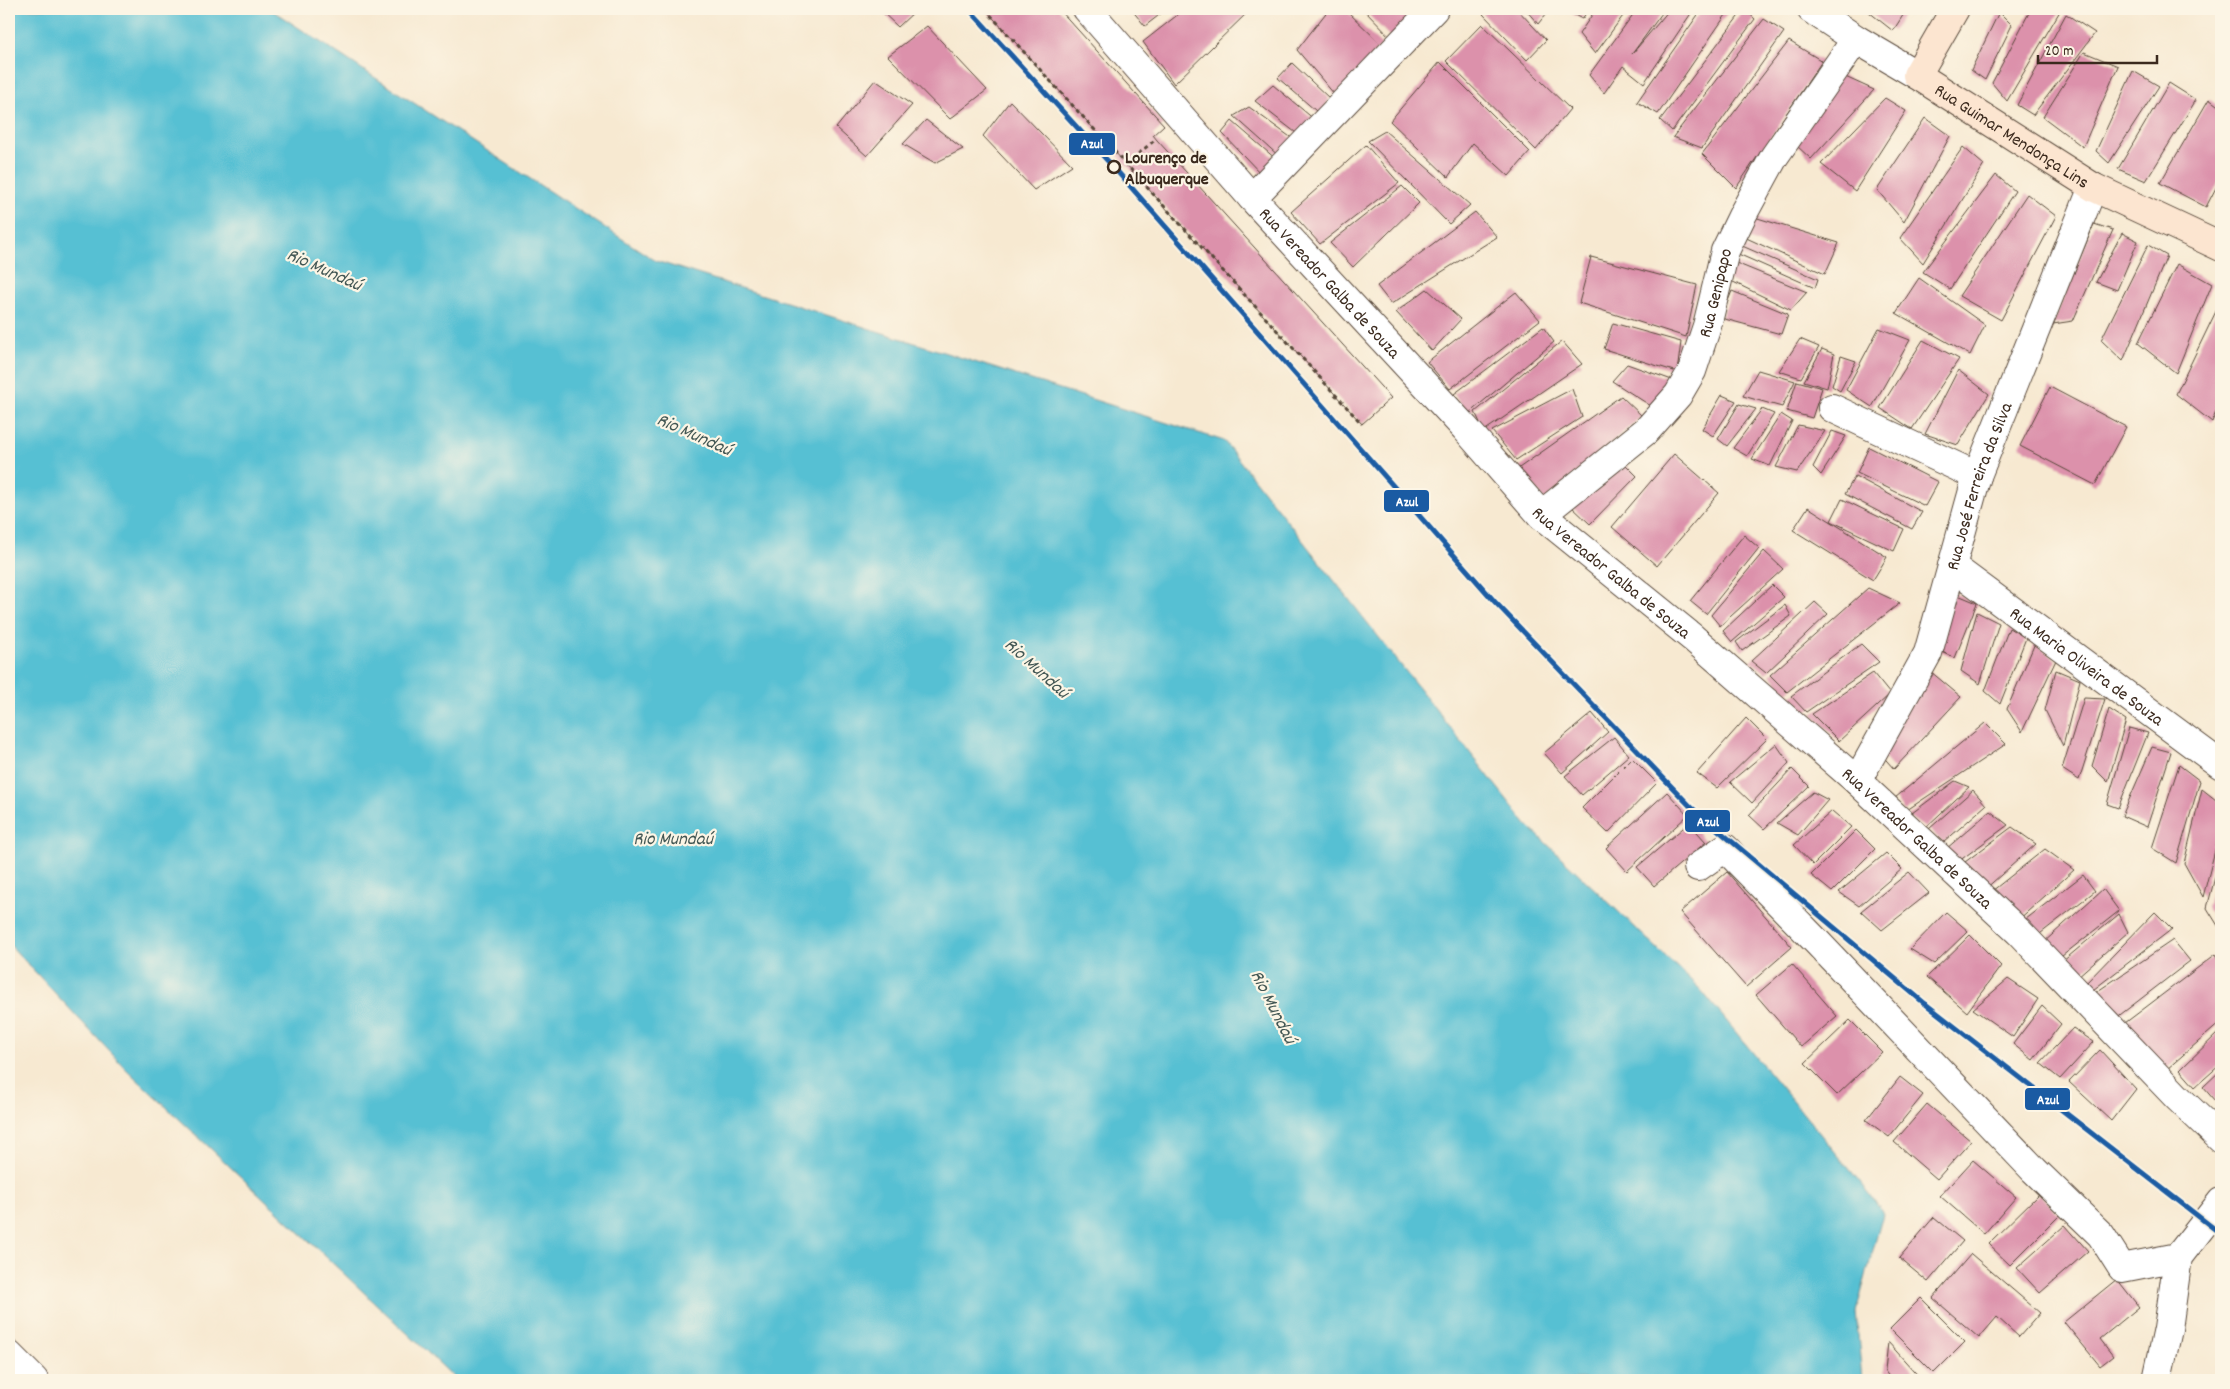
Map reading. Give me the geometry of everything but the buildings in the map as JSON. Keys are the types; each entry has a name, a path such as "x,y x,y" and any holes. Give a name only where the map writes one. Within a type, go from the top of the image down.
{"street":[{"name":"Rua Vereador Galba de Souza","path":"1087,9 1252,198 1465,428 1541,515 1693,638 1857,781 2019,932 2177,1097 2221,1138"},
{"path":"1252,198 1434,9"},
{"name":"Rua Guimar Mendonça Lins","path":"1811,9 2093,187 2221,247"},
{"path":"1917,75 1954,9"},
{"name":"Rua Genipapo","path":"1541,515 1647,430 1678,396 1692,371 1707,326 1725,251 1743,214 1774,158 1856,39"},
{"name":"Rua José Ferreira da Silva","path":"1857,781 1928,653 1978,476 2093,187"},
{"path":"1832,408 1978,476"},
{"name":"Rua Maria Oliveira de Souza","path":"1952,566 2221,766"},
{"path":"1698,867 1725,848 2034,1170 2101,1235 2122,1268 2178,1257"},
{"path":"2157,1380 2168,1329 2178,1257 2221,1202"},
{"path":"9,1355 34,1380"}],"path":[{"path":"985,9 1362,424"}],"water":[{"name":"Rio Mundaú","path":"9,9 270,9 656,261 1224,441 1527,825 1700,989 1870,1194 1883,1214 1856,1312 1862,1380 457,1380 127,1070 9,944"}],"transit line":[{"name":"Azul","path":"969,9 1116,170 1495,602 1692,808 1923,1002 2221,1234"}],"place":[{"name":"Lourenço de Albuquerque","path":"1114,167"}]}
